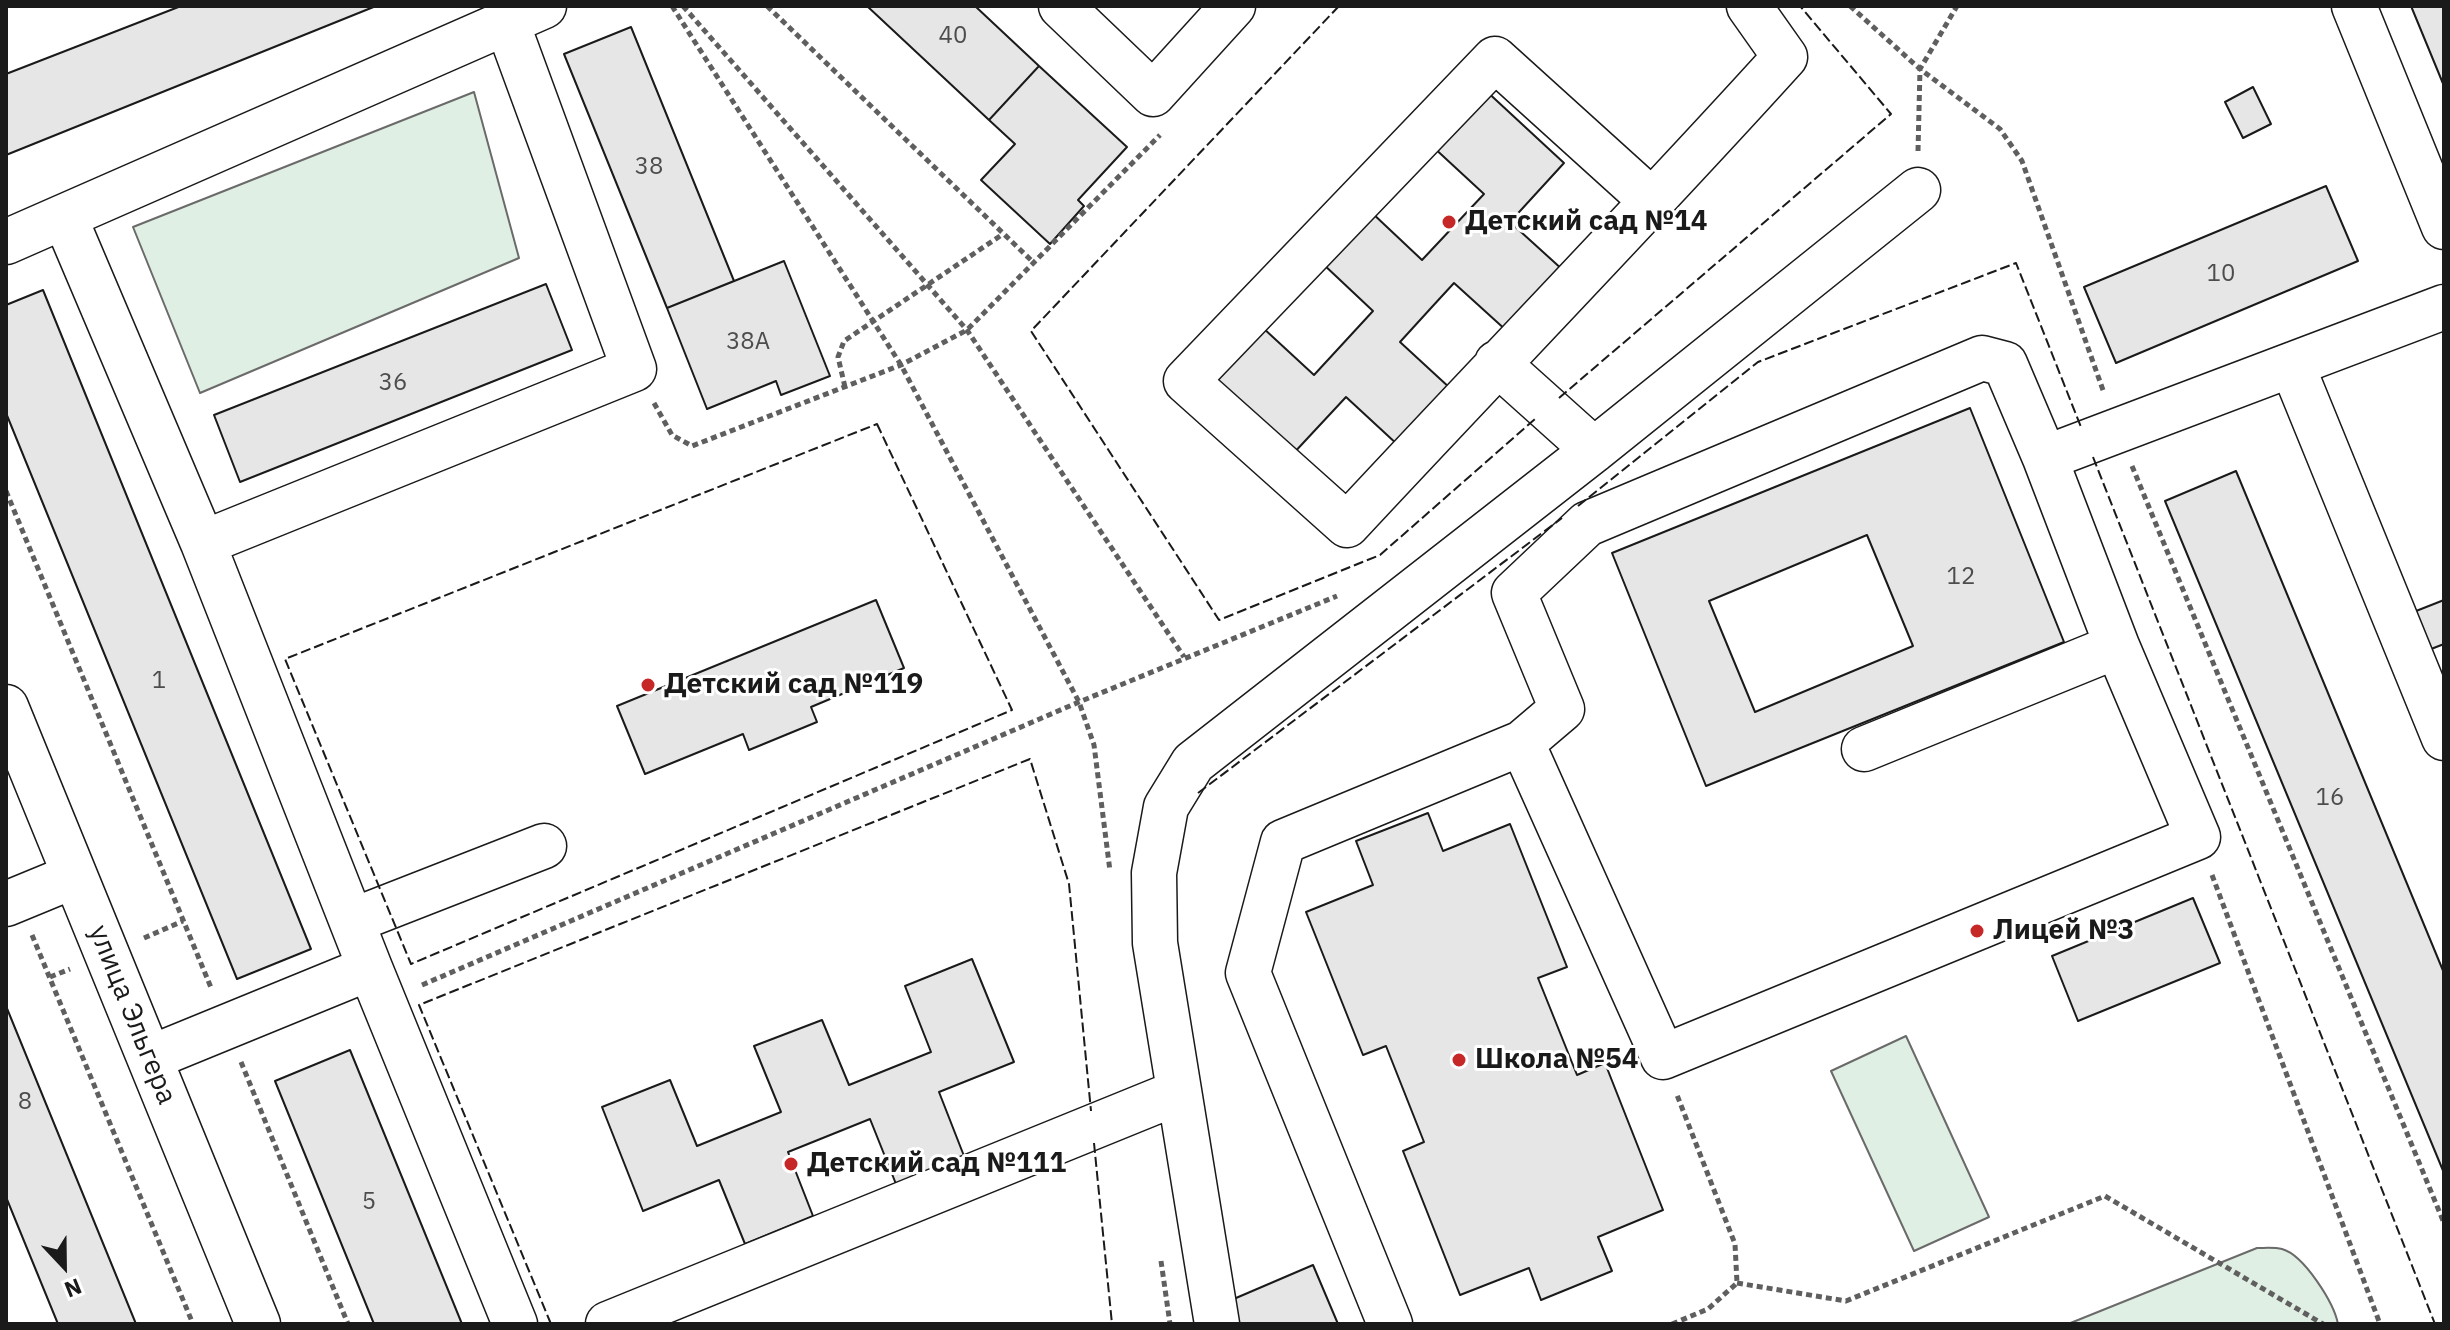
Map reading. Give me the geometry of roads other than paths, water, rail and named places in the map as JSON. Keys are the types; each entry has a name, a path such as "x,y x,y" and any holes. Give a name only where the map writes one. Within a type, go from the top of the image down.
{"street":[{"path":"1061,6 1153,94 1233,6"},
{"path":"1653,202 1495,59 1186,381 1347,525 1497,363 1653,202 1785,57 1749,6"},
{"path":"2354,6 2444,227"},
{"path":"6,242 526,15 634,369 203,543"},
{"path":"1217,1324 1155,943 1154,873 1166,807 1193,763 1594,450 1918,190"},
{"path":"65,218 203,543 515,1324"},
{"path":"2045,458 2444,307"},
{"path":"1390,1324 1248,973 1283,842 1522,743 1562,709 1514,593 1587,524 1982,358 2005,364 2045,458 2117,646 2198,837 1663,1057 1522,743"},
{"path":"1497,363 1594,450"},
{"path":"2292,365 2444,738"},
{"path":"1864,749 2117,646"},
{"name":"улица Эльгера","path":"9,723 258,1324"},
{"path":"352,921 544,846"},
{"path":"17,914 74,876"},
{"path":"150,1058 377,985"},
{"path":"608,1324 1179,1092"}],"place":[{"name":"Детский сад №14","path":"1449,222"},
{"name":"Детский сад №119","path":"648,685"},
{"name":"Лицей №3","path":"1977,931"},
{"name":"Школа №54","path":"1459,1060"},
{"name":"Детский сад №111","path":"791,1164"}]}
